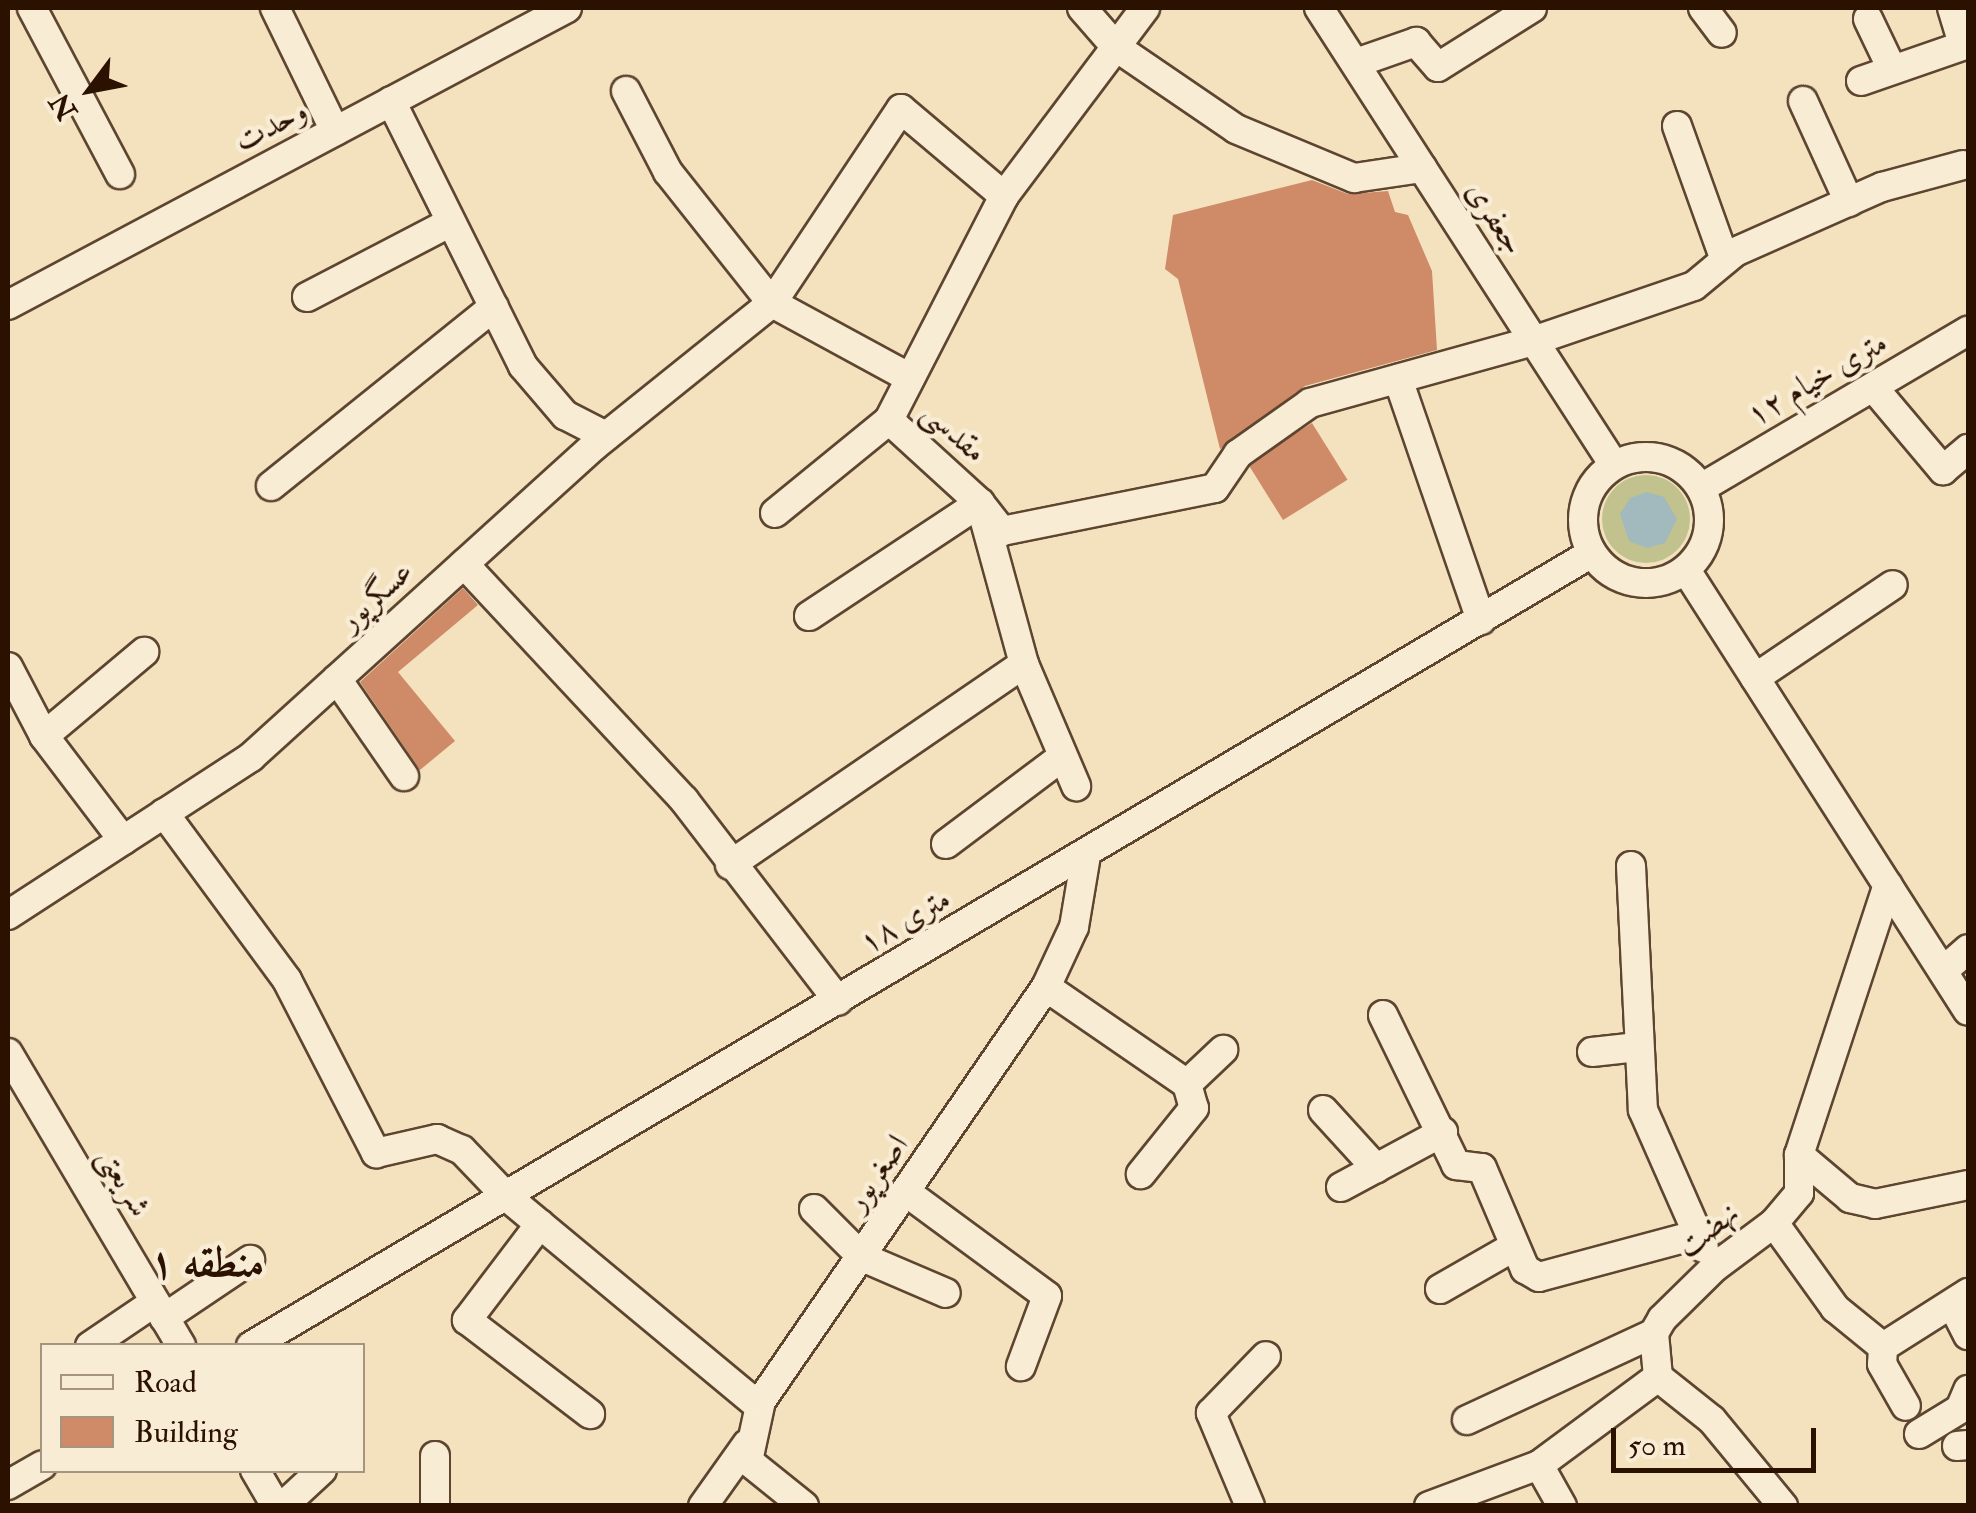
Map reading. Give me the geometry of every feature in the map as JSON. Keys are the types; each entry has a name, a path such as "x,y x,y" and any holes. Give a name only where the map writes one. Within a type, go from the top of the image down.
{"street":[{"path":"32,8 120,174"},
{"path":"275,8 335,131"},
{"name":"وحدت","path":"8,305 567,8"},
{"path":"1082,8 1116,47 1236,129 1354,178 1422,168"},
{"name":"مقدسی","path":"1076,786 1024,664 980,503 889,420 1004,196 1145,8"},
{"name":"جعفری","path":"1319,8 1614,465"},
{"path":"1356,63 1416,42 1438,67 1532,8"},
{"path":"1703,8 1722,33"},
{"path":"1861,80 1890,66 1966,43 1952,8"},
{"path":"1868,19 1890,66"},
{"path":"626,92 668,172 772,302 910,378"},
{"path":"1803,100 1848,202"},
{"path":"392,101 524,366 565,414 606,436"},
{"name":"عسگرپور","path":"8,915 251,756 606,436 772,302 900,109 1004,196"},
{"path":"1677,126 1725,260"},
{"path":"809,616 980,503 1002,531 1215,488 1238,454 1310,403 1533,341 1694,286 1725,260 1848,202 1962,165"},
{"path":"307,296 451,222"},
{"path":"270,486 494,307"},
{"name":"۱۲ متری خیام","path":"1702,488 1967,336"},
{"path":"1398,378 1481,620"},
{"path":"1873,388 1943,470 1968,449"},
{"path":"775,513 889,420"},
{"path":"1632,458 1670,461 1702,488 1707,540 1686,570 1636,583 1592,553 1582,514 1588,495 1614,465 1632,458"},
{"name":"۱۸ متری","path":"261,1343 289,1335 506,1196 1592,553"},
{"path":"464,564 684,800 730,865 838,1001"},
{"path":"1686,570 1968,1010"},
{"path":"1755,678 1893,585"},
{"path":"44,736 144,652"},
{"path":"730,865 1024,664"},
{"path":"8,667 44,736 122,840"},
{"path":"337,679 404,776"},
{"path":"946,844 1063,756"},
{"path":"164,812 287,980 376,1152 437,1139 462,1150 506,1196 759,1406"},
{"name":"اصغرپور","path":"703,1506 747,1444 759,1406 1046,987 1074,927 1086,855"},
{"path":"1631,866 1643,1110 1696,1235 1714,1266"},
{"name":"نهضت","path":"1654,1333 1714,1266 1774,1224 1798,1192 1799,1156 1888,886"},
{"path":"1943,971 1968,948"},
{"path":"1046,987 1187,1084 1194,1108 1141,1174"},
{"path":"1382,1015 1456,1165 1482,1168 1525,1269 1539,1277 1696,1235"},
{"path":"1592,1052 1638,1047"},
{"path":"1187,1084 1223,1050"},
{"name":"شریعتی","path":"8,1054 178,1343"},
{"path":"1324,1110 1376,1168"},
{"path":"1340,1187 1443,1132"},
{"path":"1799,1156 1850,1198 1875,1204 1968,1186"},
{"path":"906,1192 1047,1296 1020,1366"},
{"path":"814,1208 862,1257 946,1293"},
{"path":"540,1224 467,1320 590,1414"},
{"path":"1774,1224 1835,1308 1883,1347"},
{"path":"1440,1289 1515,1246"},
{"path":"96,1343 250,1260"},
{"path":"1883,1347 1960,1298 1968,1335"},
{"path":"1467,1420 1654,1333 1658,1376 1712,1420 1782,1506"},
{"path":"1883,1347 1882,1364 1906,1406"},
{"path":"1250,1506 1212,1413 1266,1356"},
{"path":"1429,1506 1538,1465 1658,1376"},
{"path":"1919,1434 1960,1410 1968,1390"},
{"path":"747,1444 748,1461 804,1506"},
{"path":"434,1456 435,1506"},
{"path":"1538,1465 1562,1506"},
{"path":"9,1480 40,1466"},
{"path":"257,1473 279,1506 323,1474"}],"green space":[{"path":"1646,475 1677,488 1690,519 1677,550 1646,563 1615,550 1602,519 1615,488"}],"water":[{"path":"1647,492 1664,497 1677,519 1665,543 1647,548 1629,541 1620,514 1630,498"}],"building":[{"path":"1312,180 1348,194 1388,191 1395,212 1408,215 1432,271 1437,350 1305,386 1220,449 1178,279 1165,269 1173,215"},
{"path":"1312,423 1348,480 1283,520 1248,463"},
{"path":"463,588 478,605 398,672 455,741 420,770 360,682"}],"district":[{"name":"منطقه ۱","path":"207,1263"}]}
